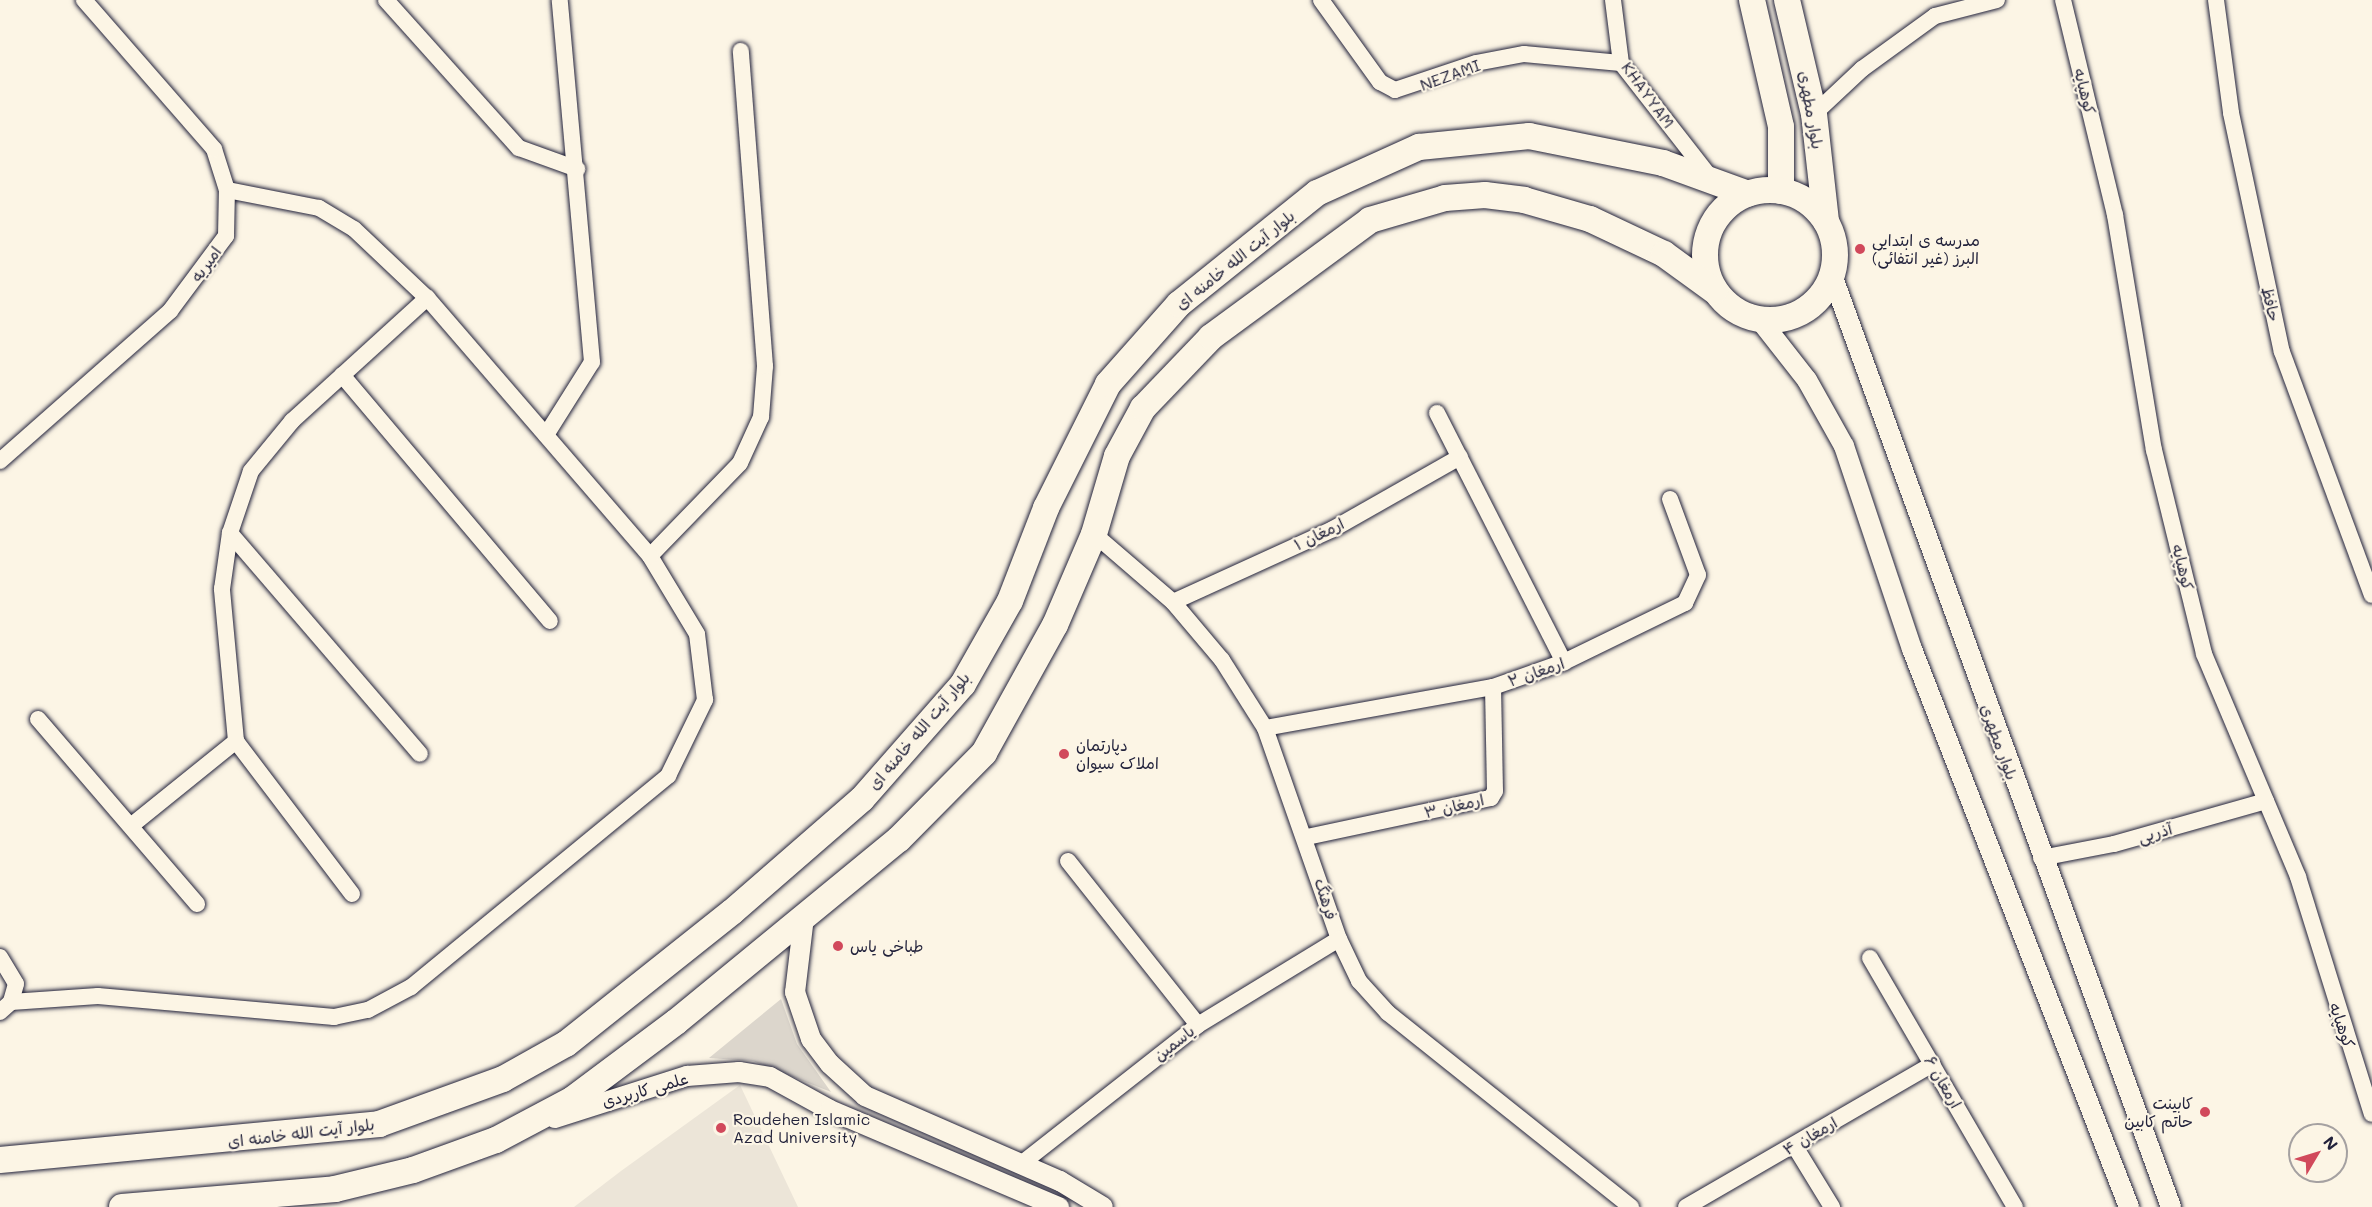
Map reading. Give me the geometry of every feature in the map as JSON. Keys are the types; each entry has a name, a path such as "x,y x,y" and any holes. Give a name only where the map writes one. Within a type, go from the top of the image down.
{"main road":[{"name":"بلوار مطهری","path":"1752,0 1781,127 1781,191"},
{"name":"بلوار مطهری","path":"1787,0 1814,114 1826,221"},
{"name":"بلوار آیت الله خامنه ای","path":"0,1160 379,1124 503,1079 566,1044 732,912 862,799 963,684 1010,601 1046,508 1108,384 1179,304 1317,193 1419,147 1528,136 1711,178 1748,194"},
{"path":"122,1207 335,1189 413,1170 496,1140 573,1099 804,917 899,838 984,753 1021,692 1094,534 1117,456 1143,408 1211,337 1370,220 1445,198 1485,195 1524,200 1590,219 1664,254 1715,291 1734,310 1760,320 1804,311 1832,275 1836,257 1826,221 1798,196 1781,191 1748,194 1717,217 1708,234 1705,254 1715,291"}],"street":[{"name":"امیریه","path":"0,461 170,311 226,236 227,190 200,128 84,0"},
{"path":"386,0 519,148 577,169"},
{"path":"546,435 592,362 577,169 560,0"},
{"name":"NEZAMI","path":"1321,0 1380,82 1395,90 1476,63 1524,54 1621,63"},
{"name":"KHAYYAM","path":"1613,0 1621,63 1711,178"},
{"path":"1814,114 1862,69 1935,16 1997,0"},
{"name":"کوهپایه","path":"2063,0 2115,215 2154,450 2204,654 2298,877 2372,1114"},
{"name":"حافظ","path":"2216,0 2231,113 2282,352 2372,595"},
{"path":"650,556 740,463 761,417 765,366 741,51"},
{"path":"0,957 15,974 5,1007 98,996 334,1017 368,1010 411,987 668,776 705,700 697,634 650,556 427,298 354,229 319,208 227,190"},
{"name":"بلوار مطهری","path":"1832,275 2041,858 2171,1207"},
{"path":"352,894 236,741 222,590 230,533 251,471 292,421 427,298"},
{"path":"1760,320 1807,380 1844,446 1912,649 2129,1207"},
{"path":"342,375 550,621"},
{"path":"1437,413 1564,662"},
{"name":"ارمغان ۱","path":"1173,602 1333,529 1460,457"},
{"name":"ارمغان ۲","path":"1265,728 1493,687 1564,662 1685,603 1694,590 1698,575 1670,499"},
{"path":"230,533 420,754"},
{"name":"فرهنگ","path":"1094,534 1173,602 1222,660 1265,728 1307,837 1339,939 1359,981 1388,1013 1631,1207"},
{"name":"ارمغان ۳","path":"1307,837 1491,798 1495,791 1493,687"},
{"path":"38,718 132,825 197,904"},
{"path":"132,825 236,741"},
{"name":"آذرپی","path":"2041,858 2114,844 2266,801"},
{"path":"1068,861 1198,1025"},
{"path":"804,917 795,992 811,1039 830,1064 865,1096 1021,1164 1103,1207"},
{"name":"یاسمین","path":"1021,1164 1198,1025 1339,939"},
{"name":"ارمغان ۶","path":"1870,958 2015,1207"},
{"name":"ارمغان ۴","path":"1686,1207 1933,1064"},
{"name":"علمی کاربردی","path":"496,1140 687,1076 739,1072 770,1077 830,1110 1059,1207"},
{"path":"1794,1144 1832,1207"}],"shaded area":[{"path":"781,999 797,1044 831,1092 753,1061 709,1058"},
{"name":"Roudehen Islamic Azad University","path":"740,1085 798,1207 574,1207 621,1171"}],"place":[{"name":"مدرسه ی ابتدایی (غیر انتفائی) البرز","path":"1860,249"},
{"name":"دپارتمان املاک سیوان","path":"1064,754"},
{"name":"طباخی یاس","path":"838,946"},
{"name":"کابینت حاتم کابین","path":"2205,1112"},
{"name":"Roudehen Islamic Azad University","path":"721,1128"}]}
